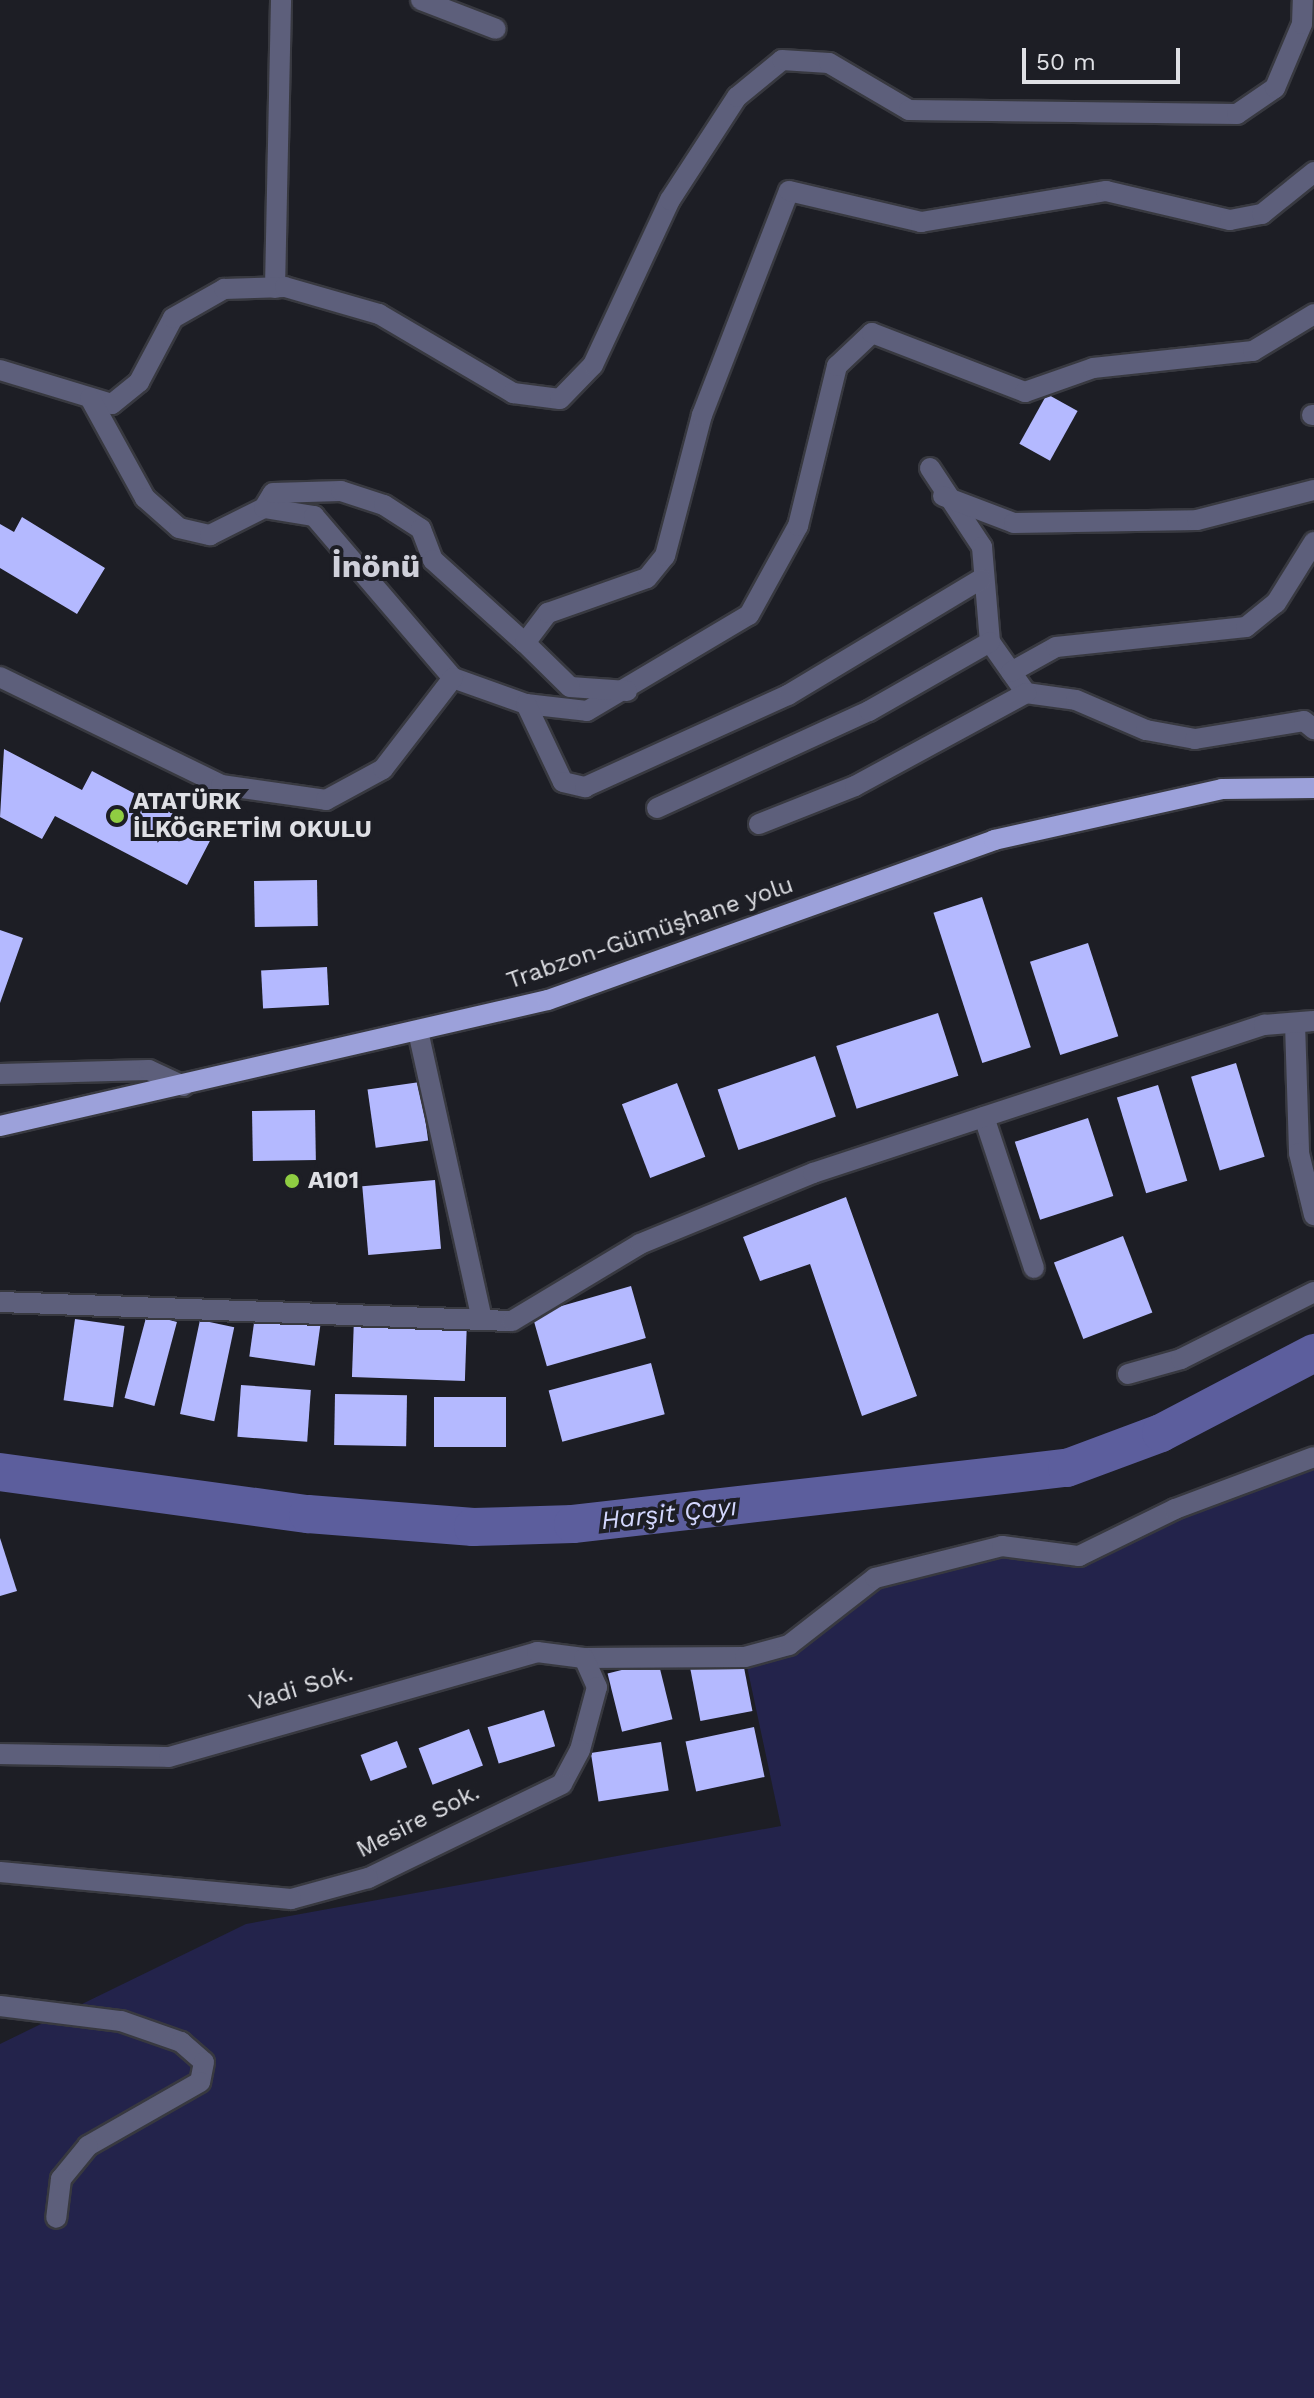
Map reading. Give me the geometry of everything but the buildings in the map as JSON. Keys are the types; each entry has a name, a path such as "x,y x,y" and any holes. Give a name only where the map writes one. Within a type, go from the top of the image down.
{"main road":[{"name":"Trabzon-Gümüşhane yolu","path":"0,1126 548,1000 994,840 1222,789 1314,788"}],"street":[{"path":"275,288 281,0"},
{"path":"421,0 496,29"},
{"path":"0,370 112,404 139,382 173,318 224,289 275,288 379,314 513,393 560,399 593,365 670,200 728,110 782,60 829,63 909,110 1237,114 1275,88 1302,24 1303,0"},
{"path":"525,643 548,613 647,578 665,556 702,415 789,191 921,222 1106,191 1230,220 1262,214 1314,172"},
{"path":"264,508 314,516 453,678 526,704 587,711 627,691 749,615 780,571 798,526 808,465 829,421 837,366 872,333 1025,392 1093,368 1253,351 1314,314"},
{"path":"90,398 145,498 179,528 210,535 264,508 273,493 341,491 384,505 421,529 433,560 570,687 627,691"},
{"path":"930,468 943,496 982,547 981,579 990,642 1026,693"},
{"path":"943,496 1014,523 1197,520 1314,490"},
{"path":"1011,672 1056,647 1246,627 1276,603 1314,542"},
{"path":"526,704 563,782 585,787 788,695 981,579"},
{"path":"657,808 869,711 990,642"},
{"path":"0,677 221,785 326,800 383,769 453,678"},
{"path":"759,824 855,786 1026,693 1076,700 1146,730 1195,739 1304,721 1314,729"},
{"path":"0,1302 512,1321 640,1244 813,1173 1264,1025 1304,1022 1299,1153 1314,1215"},
{"path":"418,1031 482,1319"},
{"path":"0,1074 149,1070 184,1086"},
{"path":"984,1117 1034,1268"},
{"path":"1128,1374 1181,1359 1314,1292"},
{"name":"Vadi Sok.","path":"0,1754 169,1757 461,1668 537,1652 584,1658 745,1657 789,1645 875,1578 1002,1546 1079,1556 1175,1509 1314,1457"},
{"name":"Mesire Sok.","path":"0,1872 291,1899 368,1878 562,1784 580,1750 597,1687 584,1658"},
{"path":"0,2006 121,2021 181,2042 204,2062 200,2082 88,2146 61,2179 56,2218"}],"shaded area":[{"path":"1314,1457 1314,2398 0,2398 0,2044 246,1924 781,1826 745,1657 789,1645 875,1578 1002,1546 1079,1556"}],"waterway":[{"name":"Harşit Çayı","path":"0,1472 308,1514 473,1527 573,1524 1067,1468 1161,1433 1314,1353"}],"place":[{"name":"ATATÜRK İLKÖGRETİM OKULU","path":"117,816"},
{"name":"A101","path":"292,1181"}],"district":[{"name":"İnönü","path":"376,566"}]}
